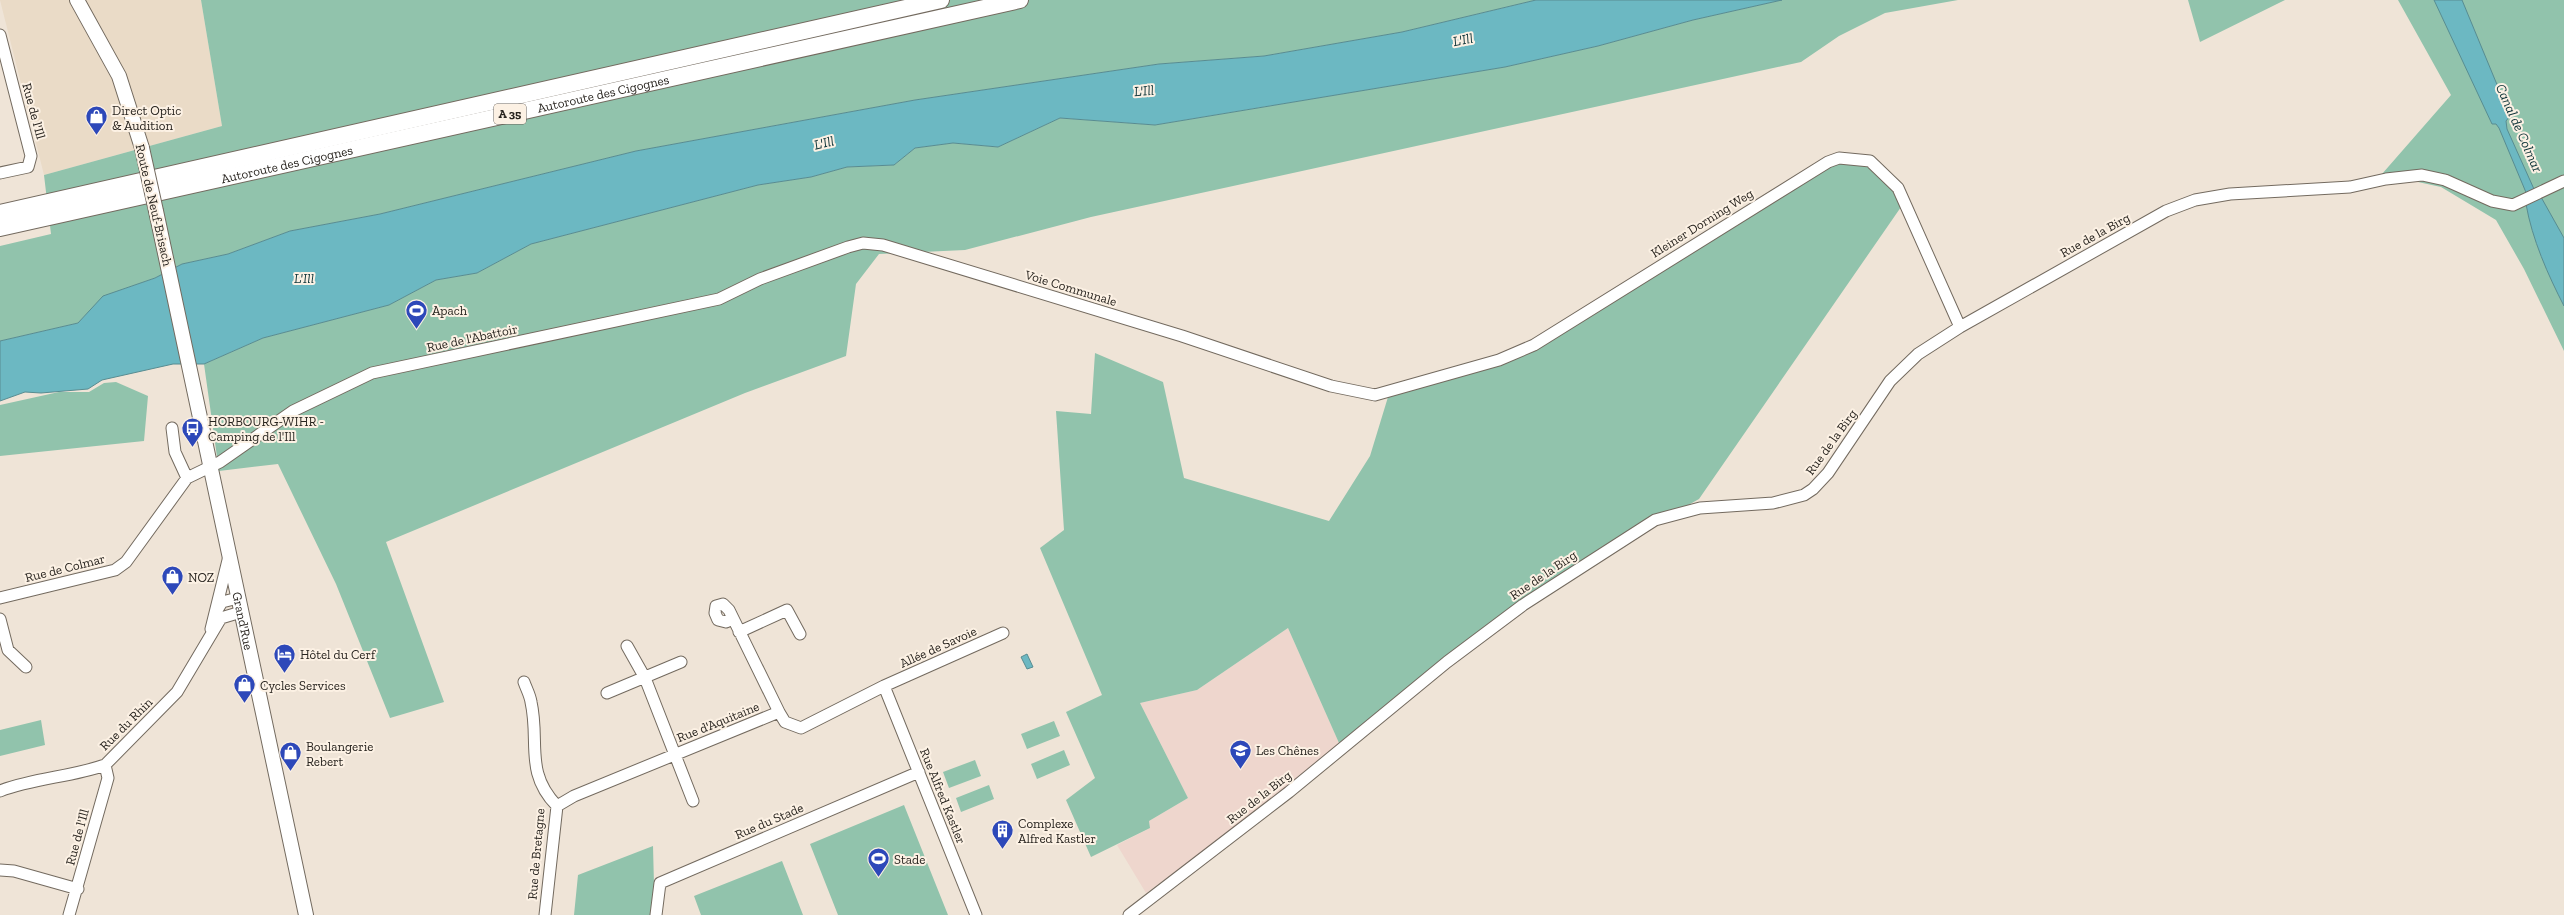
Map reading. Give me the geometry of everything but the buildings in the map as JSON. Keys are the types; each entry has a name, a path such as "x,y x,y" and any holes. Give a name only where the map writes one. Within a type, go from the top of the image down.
{"highway":[{"name":"Autoroute des Cigognes","path":"0,213 941,0"},
{"name":"Autoroute des Cigognes","path":"0,228 1020,0"}],"main road":[{"name":"Route de Neuf-Brisach","path":"77,0 119,76 142,148 180,326"},
{"name":"Grand'Rue","path":"180,326 209,468 240,605 306,915"}],"street":[{"name":"Rue de l'Ill","path":"0,34 31,156 28,167 0,173"},
{"name":"Kleiner Dorning Weg","path":"1376,394 1499,360 1534,345 1828,162 1839,158 1870,161 1898,188 1960,327"},
{"name":"Rue de la Birg","path":"1129,915 1289,792 1504,619 1640,528 1655,520 1683,510 1785,502 1813,489 1828,473 1899,370 1922,350 2166,211 2195,200 2230,194 2350,187 2386,179 2422,175 2446,180 2492,201 2505,205 2520,203 2549,190 2564,181"},
{"name":"Voie Communale","path":"760,279 863,243 883,245 1182,336 1330,386 1376,394"},
{"name":"Rue de l'Abattoir","path":"209,468 293,411 372,373 719,299 760,279"},
{"path":"172,428 175,452 187,478"},
{"name":"Rue de Colmar","path":"0,598 115,570 126,562 187,478 194,473 209,468"},
{"name":"Rue du Rhin","path":"211,631 229,556"},
{"name":"Rue du Rhin","path":"214,616 222,602 240,605"},
{"name":"Rue du Rhin","path":"0,791 35,781 89,771 105,765 177,692 211,631 221,618 240,605"},
{"path":"739,632 787,610 800,634"},
{"path":"0,619 8,650 26,667"},
{"path":"733,619 779,712"},
{"name":"Allée de Savoie","path":"884,686 1003,633"},
{"path":"627,646 645,678 693,801"},
{"path":"607,693 681,662"},
{"name":"Rue de Bretagne","path":"524,682 531,702 537,776 545,794 557,806 545,915"},
{"name":"Rue d'Aquitaine","path":"557,806 574,796 779,712 785,722 801,728 884,686"},
{"name":"Rue Alfred Kastler","path":"884,686 976,915"},
{"name":"Rue de l'Ill","path":"69,915 78,889 108,778 105,765"},
{"name":"Rue du Stade","path":"656,915 660,883 919,772"},
{"path":"0,870 14,871 78,889"}],"shaded area":[{"path":"0,0 201,0 222,126 44,175"},
{"name":"Les Chênes","path":"1288,628 1339,743 1261,809 1146,893 1117,845 1150,828 1149,821 1188,798 1140,703 1197,690"}],"green space":[{"path":"201,0 1536,0 1402,32 1264,56 1159,64 915,100 636,151 380,214 290,231 228,254 182,264 155,278 104,296 78,323 0,341 0,246 51,234 44,175 222,126"},
{"path":"1782,0 1958,0 1885,13 1839,36 1801,62 1091,217 965,250 879,254 856,284 846,356 745,393 386,542 444,702 390,718 336,584 278,464 219,471 204,364 263,338 389,305 436,280 477,273 531,244 758,185 811,177 847,167 894,165 915,148 953,143 998,147 1060,118 1155,125 1505,67 1598,46 1693,20"},
{"path":"2188,0 2285,0 2200,42"},
{"path":"2398,0 2564,0 2564,351 2524,269 2496,220 2441,187 2418,182 2375,182 2451,95"},
{"path":"1879,161 1901,207 1699,499 1551,582 1339,743 1288,628 1197,690 1140,703 1188,798 1149,821 1150,828 1091,857 1066,800 1095,778 1066,712 1102,695 1040,548 1064,530 1056,411 1091,414 1095,353 1163,382 1184,478 1329,521 1370,456 1388,397 1537,340 1831,162"},
{"path":"116,382 148,396 144,441 0,456 0,405 59,392 89,392 104,383"},
{"path":"41,720 45,745 0,756 0,730"},
{"path":"1054,721 1060,736 1027,749 1021,734"},
{"path":"1064,750 1070,765 1037,779 1031,764"},
{"path":"975,760 981,776 949,788 943,772"},
{"path":"989,785 994,799 961,812 956,798"},
{"name":"Stade","path":"904,805 948,915 838,915 810,844"},
{"path":"653,846 654,885 650,915 574,915 578,875"},
{"path":"782,861 803,915 701,915 694,896"}],"water":[{"name":"L'Ill","path":"1536,0 1782,0 1693,20 1598,46 1505,67 1155,125 1060,118 998,147 953,143 915,148 894,165 847,167 811,177 758,185 531,244 477,273 436,280 389,305 263,338 204,364 173,364 102,380 88,389 41,393 25,392 0,401 0,341 78,323 103,296 155,278 182,264 228,254 290,231 380,214 636,151 915,100 1159,64 1264,56 1402,32"},
{"path":"2434,0 2462,0 2510,116 2506,121 2507,129 2538,198 2541,197 2564,238 2564,306 2552,282 2536,243 2526,204 2530,202 2499,128 2496,124 2492,124"},
{"path":"1027,654 1033,667 1027,669 1021,657"}],"place":[{"name":"Direct Optic & Audition","path":"97,136"},
{"name":"Apach","path":"417,330"},
{"name":"HORBOURG-WIHR - Camping de l'Ill","path":"193,448"},
{"name":"NOZ","path":"173,596"},
{"name":"Hôtel du Cerf","path":"285,674"},
{"name":"Cycles Services","path":"245,704"},
{"name":"Les Chênes","path":"1240,770"},
{"name":"Boulangerie Rebert","path":"290,772"},
{"name":"Complexe Alfred Kastler","path":"1003,850"},
{"name":"Stade","path":"879,878"}],"water label":[{"name":"Canal de Colmar","path":"2519,128"}]}
